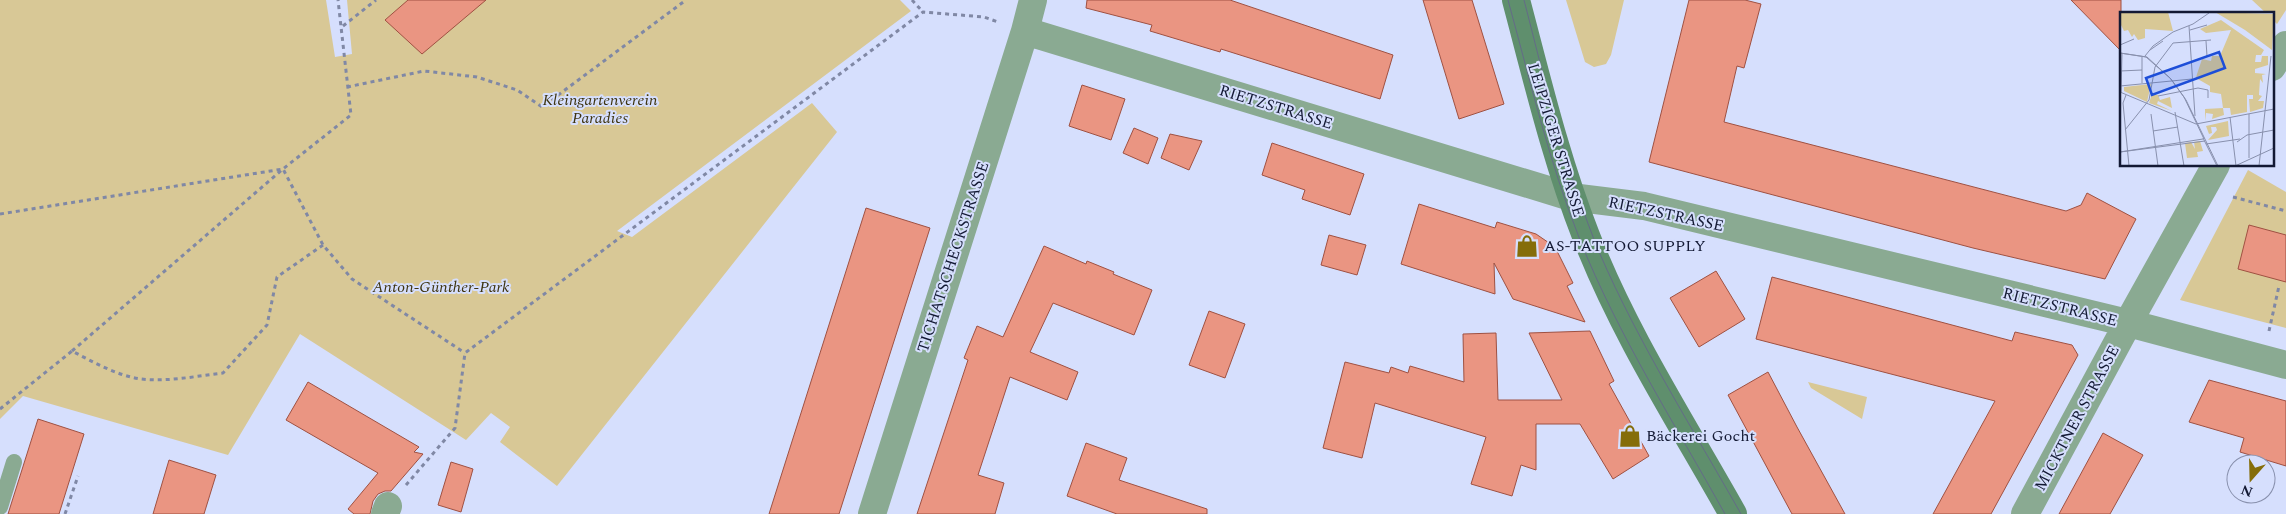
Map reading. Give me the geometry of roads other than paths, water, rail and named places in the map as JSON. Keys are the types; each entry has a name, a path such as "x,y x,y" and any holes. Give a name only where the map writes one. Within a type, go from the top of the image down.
{"main road":[{"name":"LEIPZIGER STRASSE","path":"1516,0 1571,197 1607,285 1733,514"}],"street":[{"name":"TICHATSCHECKSTRASSE","path":"872,514 1025,31 1033,0"},
{"name":"RIETZSTRASSE","path":"1025,31 1571,197 1644,206 2128,323 2274,362"},
{"path":"2274,65 2286,45"},
{"name":"MICKTNER STRASSE","path":"2025,514 2215,166"}],"lane":[{"path":"0,506 14,462"}],"tram line":[{"path":"1508,0 1549,151 1580,240 1629,345 1725,514"},
{"path":"1524,0 1567,160 1600,254 1615,288 1649,353 1741,514"}],"place":[{"name":"AS-TATTOO SUPPLY","path":"1527,246"},
{"name":"Bäckerei Gocht","path":"1630,436"}],"park label":[{"name":"Kleingartenverein Paradies","path":"600,109"},
{"name":"Anton-Günther-Park","path":"441,287"}]}
